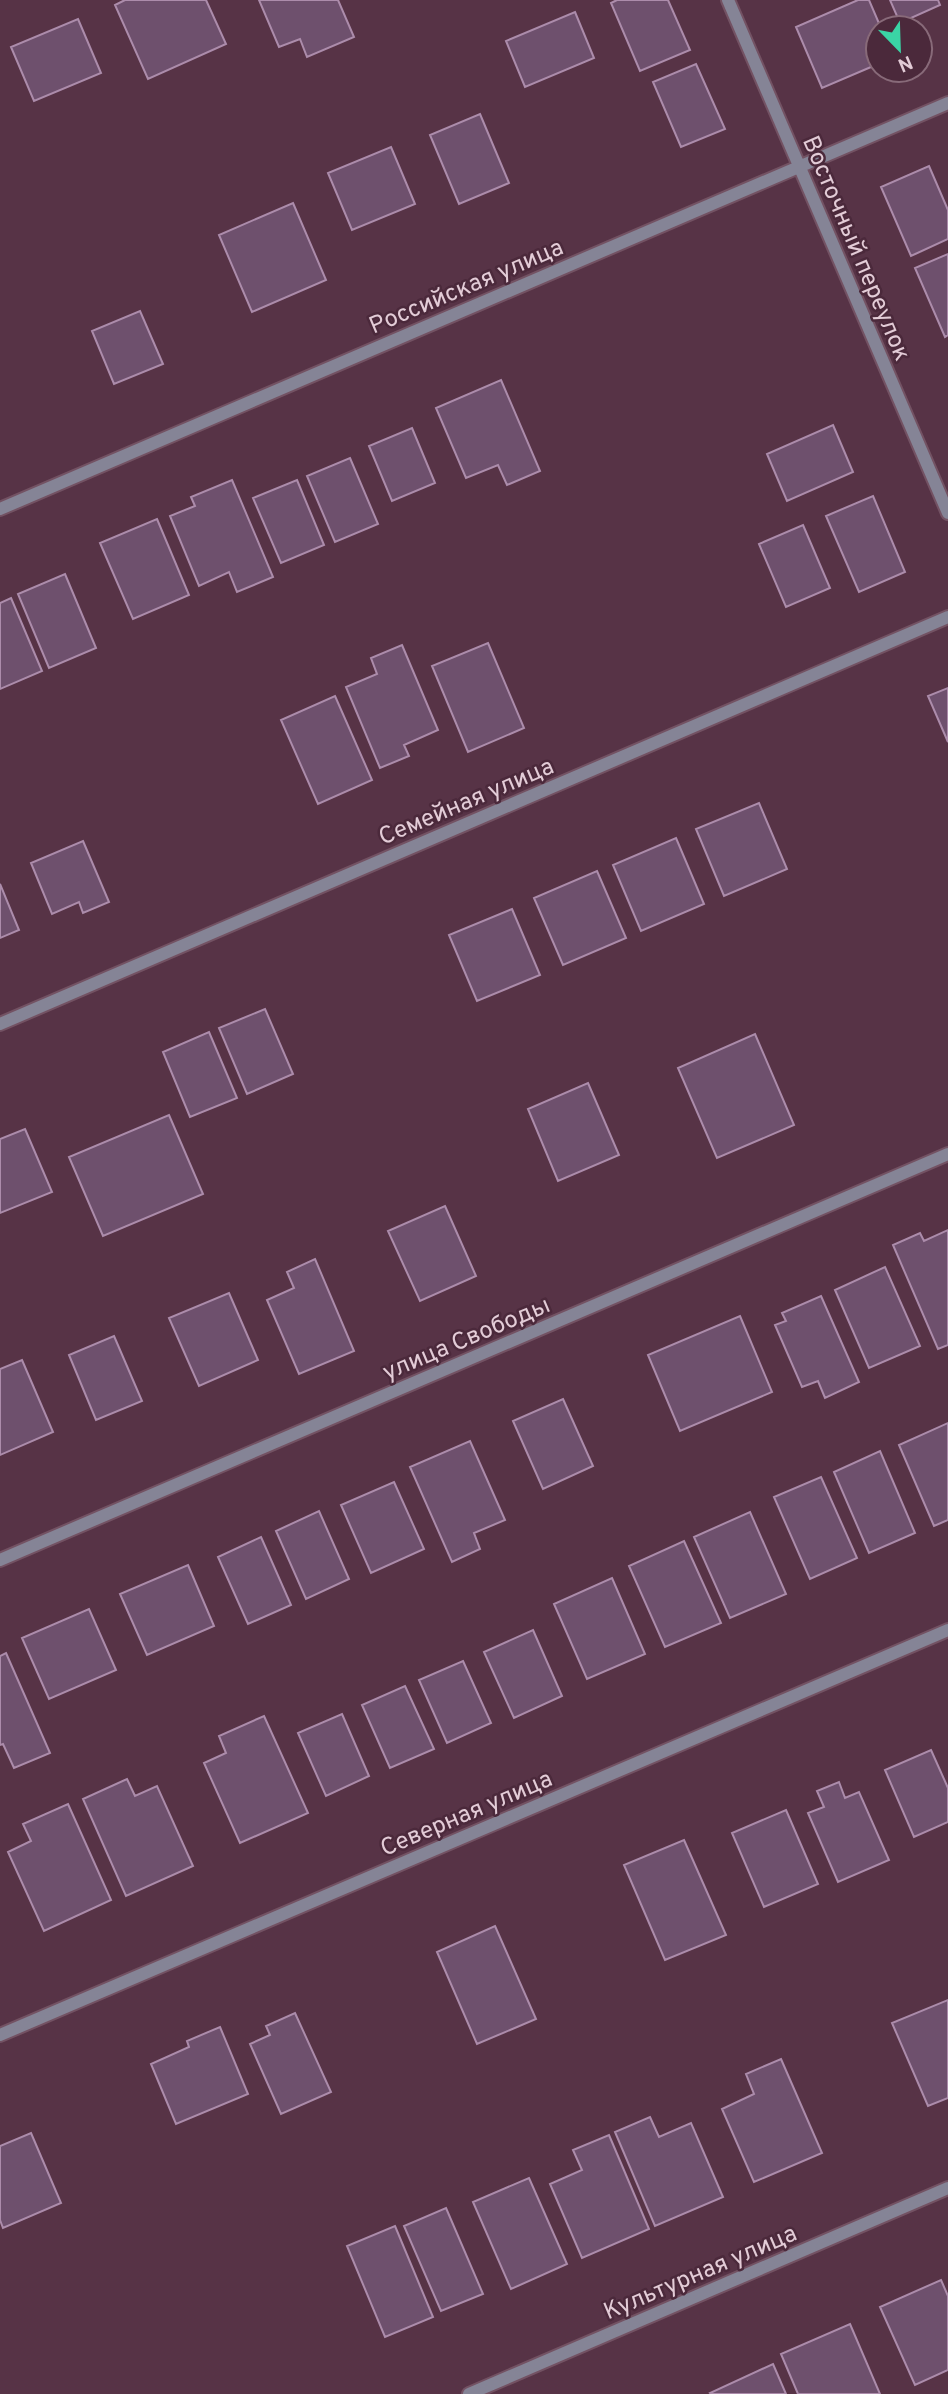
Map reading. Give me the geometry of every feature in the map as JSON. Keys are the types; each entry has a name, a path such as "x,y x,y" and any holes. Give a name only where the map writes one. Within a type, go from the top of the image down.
{"street":[{"name":"Восточный переулок","path":"728,0 948,513"},
{"name":"Российская улица","path":"0,509 948,103"},
{"name":"Семейная улица","path":"0,1024 948,617"},
{"name":"улица Свободы","path":"0,1560 948,1154"},
{"name":"Северная улица","path":"0,2035 948,1630"},
{"name":"Культурная улица","path":"469,2394 948,2188"}],"building":[{"path":"125,0 206,0 226,44 148,79 115,5"},
{"path":"259,0 338,0 354,37 307,57 300,39 279,47"},
{"path":"617,0 668,0 690,50 640,71 611,3"},
{"path":"858,0 869,0 875,14 864,14 864,70 822,88 796,27"},
{"path":"890,0 938,0 940,5 920,14 896,14"},
{"path":"575,12 594,58 525,87 506,41"},
{"path":"78,19 101,73 34,101 11,47"},
{"path":"696,64 725,129 681,147 653,82"},
{"path":"480,114 509,183 459,204 430,135"},
{"path":"391,147 415,204 352,230 328,173"},
{"path":"929,166 948,210 948,239 911,256 881,187"},
{"path":"293,203 326,280 252,312 219,235"},
{"path":"948,254 948,335 945,337 915,268"},
{"path":"140,311 163,364 114,384 92,331"},
{"path":"501,380 540,471 507,485 498,465 466,478 436,408"},
{"path":"833,425 853,472 787,501 767,454"},
{"path":"412,428 435,483 392,501 369,446"},
{"path":"350,458 378,524 335,542 307,476"},
{"path":"232,480 273,577 237,592 229,572 199,586 170,516 195,506 191,497"},
{"path":"297,480 324,545 281,563 253,498"},
{"path":"873,496 905,572 859,592 826,516"},
{"path":"157,519 189,595 133,619 100,543"},
{"path":"803,525 830,588 786,607 759,544"},
{"path":"65,574 96,648 49,668 18,594"},
{"path":"11,598 42,671 0,689 0,603"},
{"path":"488,643 524,728 468,752 432,666"},
{"path":"402,645 438,730 404,745 409,756 380,768 346,687 377,674 371,658"},
{"path":"948,688 948,742 928,696"},
{"path":"335,696 372,780 318,804 281,720"},
{"path":"759,803 787,869 724,896 696,829"},
{"path":"676,838 704,904 641,931 613,865"},
{"path":"83,841 109,902 83,913 79,902 52,914 31,863"},
{"path":"597,871 626,938 563,965 534,898"},
{"path":"0,884 19,930 0,938"},
{"path":"512,909 540,975 477,1001 449,935"},
{"path":"265,1009 293,1074 247,1094 219,1028"},
{"path":"209,1032 237,1098 190,1117 163,1052"},
{"path":"755,1034 794,1125 717,1158 678,1068"},
{"path":"588,1083 619,1155 558,1181 528,1109"},
{"path":"169,1115 203,1194 103,1236 69,1157"},
{"path":"25,1129 52,1192 0,1213 0,1139"},
{"path":"445,1206 476,1276 420,1301 388,1231"},
{"path":"948,1230 948,1345 938,1349 893,1245 920,1233 924,1241"},
{"path":"315,1259 354,1351 299,1374 267,1300 294,1288 287,1272"},
{"path":"885,1267 920,1346 869,1368 835,1290"},
{"path":"229,1293 258,1360 199,1386 169,1318"},
{"path":"821,1296 859,1382 825,1398 818,1381 802,1387 775,1325 786,1321 782,1313"},
{"path":"740,1316 772,1392 680,1431 648,1355"},
{"path":"114,1336 142,1401 96,1420 69,1355"},
{"path":"22,1360 53,1432 0,1455 0,1369"},
{"path":"563,1399 593,1466 543,1489 513,1421"},
{"path":"948,1423 948,1520 934,1526 899,1445"},
{"path":"470,1441 505,1520 474,1533 480,1549 452,1562 410,1467"},
{"path":"880,1451 915,1533 869,1553 834,1472"},
{"path":"821,1477 857,1558 810,1579 774,1497"},
{"path":"394,1482 424,1549 371,1573 341,1505"},
{"path":"319,1511 349,1579 306,1599 276,1531"},
{"path":"750,1512 786,1594 730,1618 694,1537"},
{"path":"261,1537 291,1605 248,1624 218,1557"},
{"path":"684,1541 721,1623 665,1647 629,1566"},
{"path":"188,1565 214,1626 147,1655 120,1594"},
{"path":"612,1578 645,1654 587,1679 554,1604"},
{"path":"89,1609 116,1670 49,1699 22,1638"},
{"path":"533,1630 562,1696 514,1718 484,1652"},
{"path":"6,1653 50,1753 14,1768 3,1744 0,1745 0,1656"},
{"path":"463,1661 491,1723 447,1743 419,1680"},
{"path":"405,1686 434,1749 390,1768 362,1705"},
{"path":"342,1714 369,1776 326,1796 298,1733"},
{"path":"264,1716 308,1813 240,1843 204,1763 226,1753 219,1736"},
{"path":"931,1750 948,1788 948,1822 914,1837 885,1770"},
{"path":"127,1779 135,1796 157,1786 193,1866 126,1896 83,1799"},
{"path":"839,1782 845,1798 859,1792 889,1860 838,1882 808,1813 824,1807 817,1791"},
{"path":"68,1804 111,1900 44,1931 8,1852 31,1841 23,1824"},
{"path":"786,1810 818,1884 764,1907 732,1833"},
{"path":"684,1840 726,1935 665,1960 624,1865"},
{"path":"495,1926 536,2019 477,2044 437,1952"},
{"path":"948,2000 948,2098 928,2106 892,2023"},
{"path":"295,2013 331,2092 281,2114 250,2044 270,2035 266,2026"},
{"path":"220,2027 248,2094 176,2124 151,2064 189,2047 187,2041"},
{"path":"781,2059 822,2153 754,2182 722,2109 754,2094 746,2074"},
{"path":"650,2117 659,2137 691,2123 723,2197 655,2226 615,2132"},
{"path":"31,2133 61,2203 3,2228 0,2220 0,2146"},
{"path":"609,2135 649,2229 582,2258 550,2184 582,2170 573,2150"},
{"path":"529,2178 567,2264 511,2289 473,2202"},
{"path":"446,2208 483,2294 441,2311 404,2226"},
{"path":"395,2226 433,2317 385,2337 347,2246"},
{"path":"941,2280 948,2296 948,2370 915,2385 880,2307"},
{"path":"850,2324 880,2394 798,2394 781,2354"},
{"path":"773,2364 786,2394 710,2393"}]}
